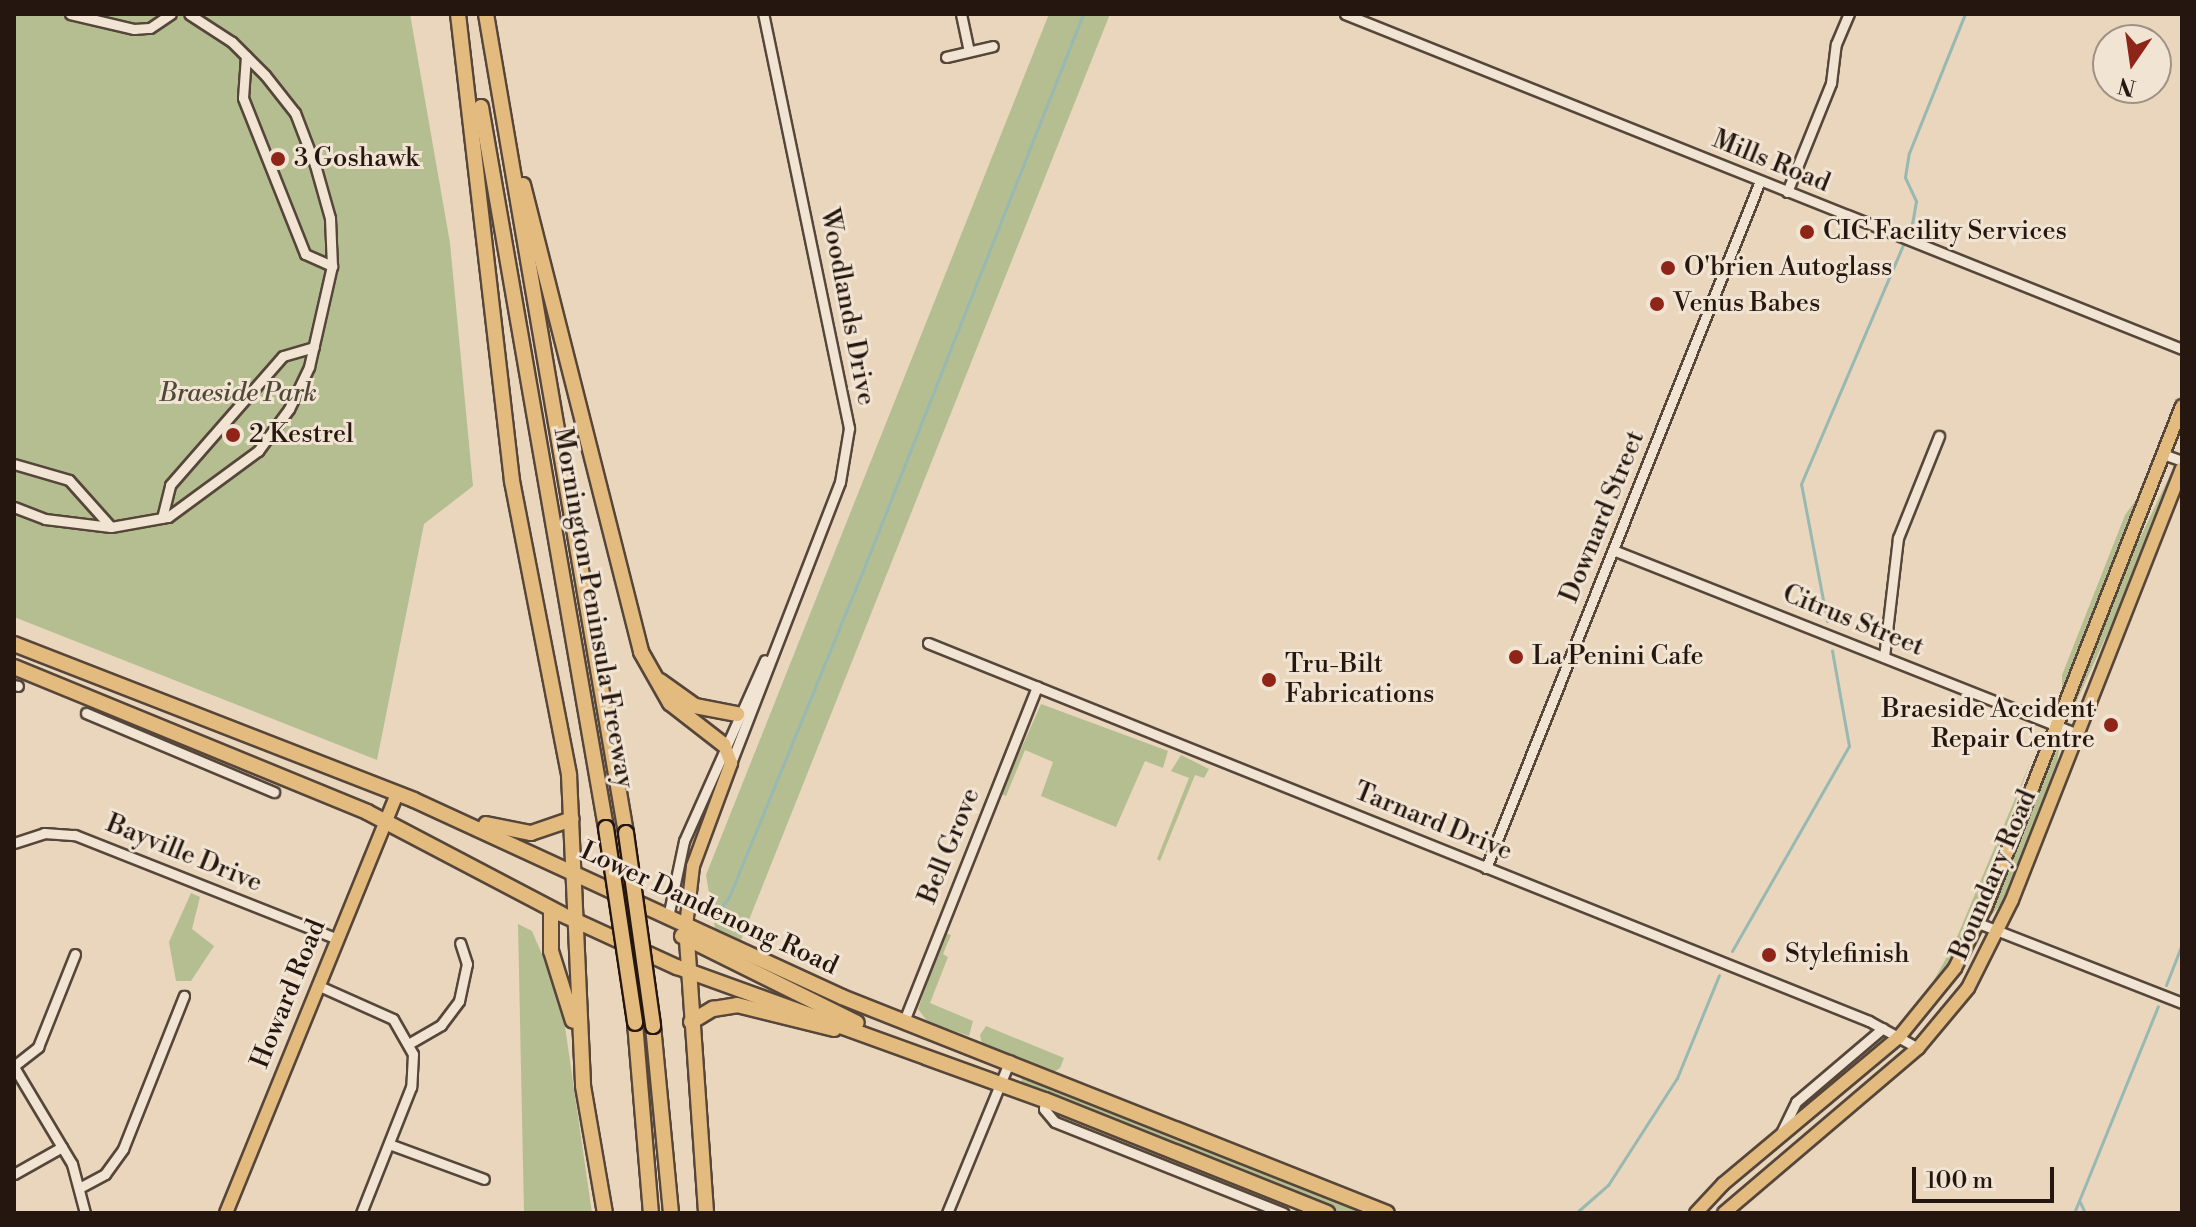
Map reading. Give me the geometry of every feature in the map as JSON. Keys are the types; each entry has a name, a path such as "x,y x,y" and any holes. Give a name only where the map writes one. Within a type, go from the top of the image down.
{"highway":[{"path":"461,14 512,481 565,747 572,819 582,1068"},
{"name":"Mornington Peninsula Freeway","path":"461,14 606,828 635,1023 651,1213"},
{"name":"Mornington Peninsula Freeway","path":"486,14 626,833 653,1026 671,1213"},
{"path":"497,84 649,669 670,703 724,745"},
{"name":"Lower Dandenong Road","path":"14,644 414,800 668,917"},
{"name":"Lower Dandenong Road","path":"14,667 290,777 384,820 551,909 687,971 1045,1100 1327,1213"},
{"path":"649,669 695,706 737,714"},
{"path":"414,800 520,833 549,831 572,819"},
{"path":"551,909 551,951 582,1068 605,1213"},
{"path":"668,917 686,932 891,1042"},
{"path":"686,932 706,1213"},
{"name":"Lower Dandenong Road","path":"686,932 1387,1213"},
{"path":"691,1022 710,1010 737,1005 809,1025 866,1034"}],"main road":[{"name":"Boundary Road","path":"1696,1213 1780,1135 1899,1037 1945,983 1978,923 2182,406"},
{"name":"Boundary Road","path":"1724,1213 1918,1048 1968,988 1999,931 2182,468"},
{"path":"724,745 731,763"},
{"name":"Woodlands Drive","path":"686,932 693,866 731,763"},
{"name":"Howard Road","path":"226,1213 335,938 397,793"}],"street":[{"path":"70,14 134,29 150,28 171,14"},
{"path":"14,507 45,519 111,527 162,518 258,451 289,409 314,347 332,266 330,218 295,113 246,56 189,14"},
{"name":"Woodlands Drive","path":"731,763 773,647 840,482 849,428 763,14"},
{"path":"961,14 969,51"},
{"name":"Mills Road","path":"1345,14 2182,349"},
{"path":"1787,192 1831,83 1836,44 1849,14"},
{"path":"946,57 993,46"},
{"path":"246,56 243,98 305,254 332,266"},
{"name":"Downard Street","path":"1486,868 1760,181"},
{"path":"162,518 170,485 283,356 314,347"},
{"path":"1884,657 1898,538 1939,436"},
{"path":"2163,454 2182,461"},
{"path":"14,464 69,480 111,527"},
{"name":"Citrus Street","path":"1613,550 2077,734"},
{"name":"Tarnard Drive","path":"928,643 1883,1028 1918,1048"},
{"name":"Woodlands Drive","path":"668,917 682,847 737,714 773,647"},
{"name":"Bell Grove","path":"904,1021 1037,687"},
{"path":"101,701 105,721"},
{"name":"Lower Dandenong Road","path":"86,713 252,780 274,792"},
{"name":"Lower Dandenong Road","path":"252,780 290,777"},
{"name":"Bayville Drive","path":"16,837 44,833 75,835 335,938"},
{"path":"1978,923 2182,1003"},
{"path":"410,1043 441,1025 459,1001 467,964 460,943"},
{"path":"75,954 38,1047 14,1067 62,1147 81,1187 85,1213"},
{"path":"317,985 384,1013 410,1043 414,1077 361,1213"},
{"path":"81,1187 105,1174 123,1149 184,996"},
{"name":"Boundary Road","path":"1780,1135 1796,1102 1883,1028"},
{"path":"947,1213 1010,1060"},
{"path":"1045,1100 1044,1109 1055,1122 1284,1213"},
{"path":"389,1144 484,1179"},
{"path":"14,1174 62,1147"}],"green space":[{"name":"Braeside Park","path":"14,14 410,14 450,243 473,486 424,524 377,760 14,617"},
{"path":"1049,14 1110,14 741,940 715,928 706,875"},
{"path":"2171,473 2114,619 2068,720 2128,563"},
{"path":"2138,497 2062,688 2062,675 2125,515"},
{"path":"1041,704 1168,751 1163,768 1145,761 1116,827 1041,796 1053,762 1025,750 1006,796 1001,794"},
{"path":"2061,739 2056,768 2002,903 1989,918"},
{"path":"1181,755 1209,769 1204,778 1195,775 1160,861 1157,859 1189,778 1171,771"},
{"path":"2030,763 1974,914 1946,968 1929,989 1954,944"},
{"path":"191,893 200,897 192,929 214,946 191,981 176,981 169,942"},
{"path":"518,924 532,931 561,999 592,1213 524,1213"},
{"path":"945,933 951,935 943,954 948,957 930,1003 973,1021 969,1036 928,1022 918,1009"},
{"path":"986,1026 1064,1058 1060,1068 1054,1072 982,1044 980,1035"},
{"path":"1023,1077 1376,1213 1337,1213 1046,1093 1021,1082"}],"waterway":[{"path":"720,924 718,911 729,897 862,573 1083,14"},
{"path":"1827,621 1801,484 1912,224 1916,201 1905,177 1909,153 1965,14"},
{"path":"1732,951 1849,746 1832,651"},
{"path":"2166,985 2182,944"},
{"path":"1576,1213 1608,1185 1677,1078 1719,975"},
{"path":"2074,1213 2158,1006"},
{"path":"2080,1202 2085,1213"}],"place":[{"name":"3 Goshawk","path":"278,159"},
{"name":"CIC Facility Services","path":"1807,232"},
{"name":"O'brien Autoglass","path":"1668,268"},
{"name":"Venus Babes","path":"1657,304"},
{"name":"2 Kestrel","path":"233,435"},
{"name":"La Penini Cafe","path":"1516,657"},
{"name":"Tru-Bilt Fabrications","path":"1269,680"},
{"name":"Braeside Accident Repair Centre","path":"2111,725"},
{"name":"Stylefinish","path":"1769,955"}]}
